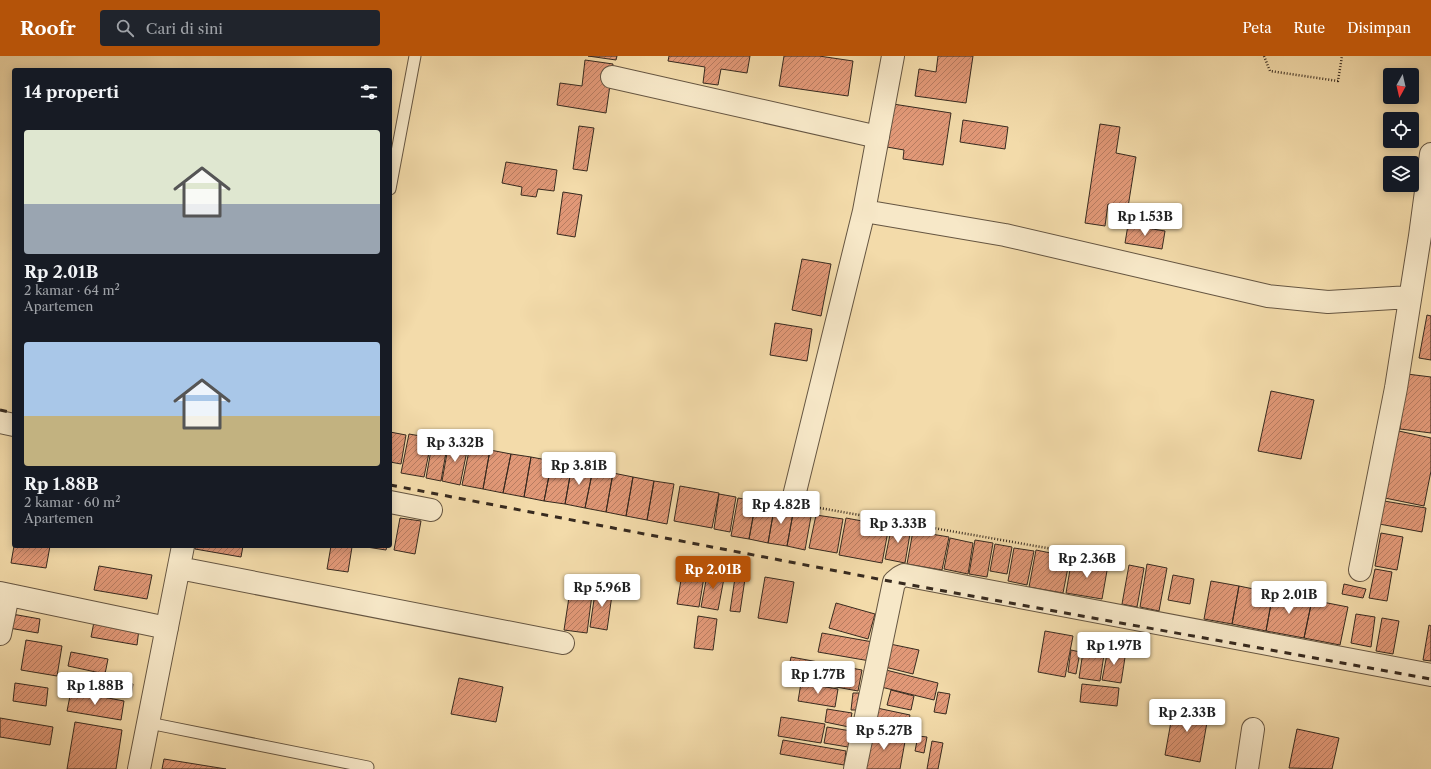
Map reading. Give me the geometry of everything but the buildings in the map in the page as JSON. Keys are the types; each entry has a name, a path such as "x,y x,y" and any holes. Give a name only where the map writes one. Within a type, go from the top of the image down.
{"street":[{"path":"792,504 864,211 893,56"},
{"path":"612,77 878,138"},
{"path":"1360,570 1396,388 1420,236 1431,154"},
{"path":"864,211 1004,235 1268,296 1328,302 1410,297"},
{"path":"0,422 12,425"},
{"path":"392,502 431,510"},
{"path":"139,769 183,548"},
{"path":"179,568 563,643"},
{"path":"855,769 894,582 900,577 904,576 1431,675"},
{"path":"0,634 4,594 167,628"},
{"path":"1247,769 1252,729"}],"lane":[{"path":"392,178 415,56"},
{"path":"149,723 368,768"}],"path":[{"path":"1264,56 1270,71 1338,81 1342,56"},
{"path":"792,504 1064,551"}],"railway":[{"path":"0,410 12,413"},
{"path":"392,485 894,582 1431,679"}]}
